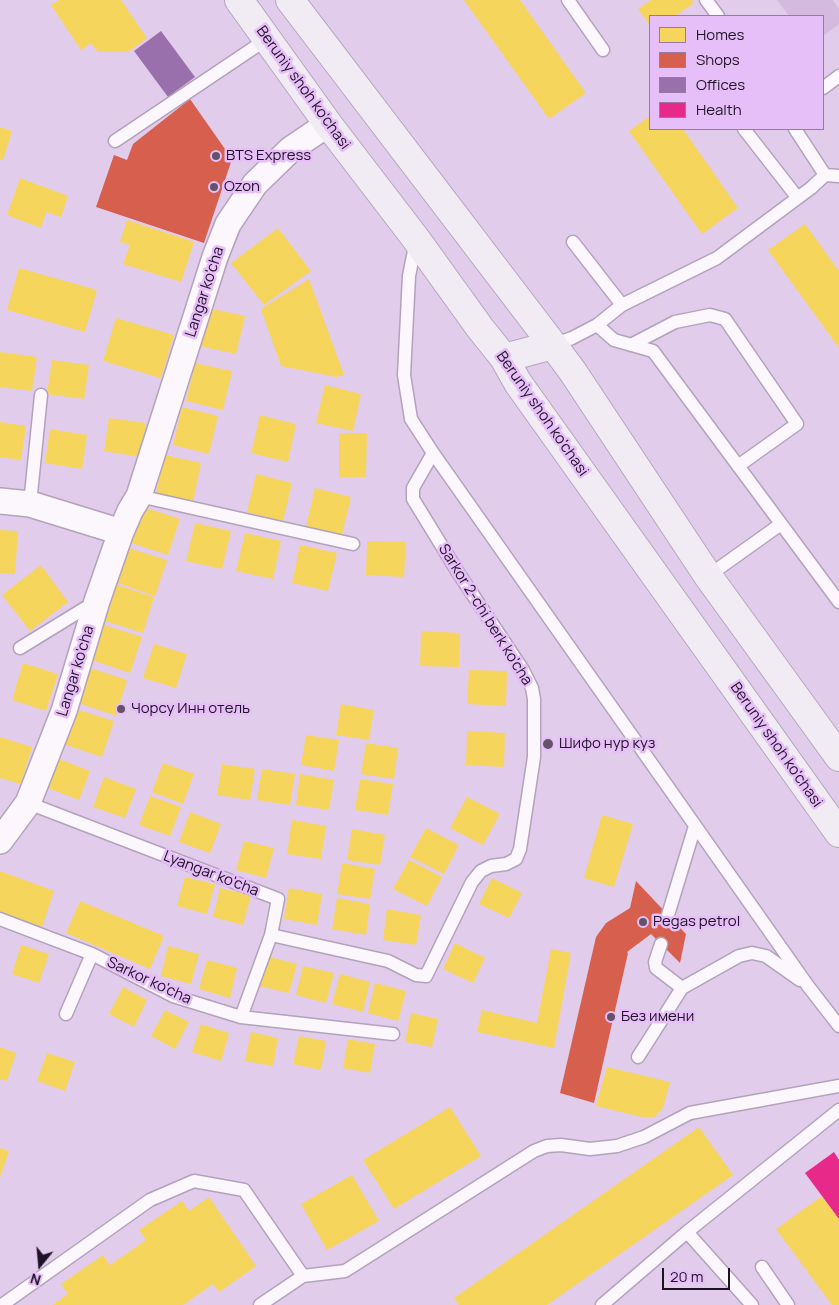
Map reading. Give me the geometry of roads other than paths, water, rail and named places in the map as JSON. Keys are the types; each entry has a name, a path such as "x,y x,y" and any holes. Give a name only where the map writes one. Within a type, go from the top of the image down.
{"main road":[{"name":"Beruniy shoh ko'chasi","path":"239,0 328,124 416,238 480,328 504,358 518,383 839,833"},
{"path":"290,0 573,372 708,576 839,757"},
{"path":"504,358 553,345"}],"street":[{"name":"Langar ko'cha","path":"3,831 28,803 64,711 120,532 139,496 212,266 228,224 260,178 291,148 328,124"},
{"path":"0,501 30,504 120,532"}],"lane":[{"path":"568,0 603,50"},
{"path":"706,0 717,15"},
{"path":"115,141 267,39"},
{"path":"824,87 839,76"},
{"path":"745,130 797,197"},
{"path":"796,130 825,175"},
{"path":"553,345 597,325 622,305 717,258 811,188 825,175 839,176"},
{"path":"416,238 409,276 404,375 411,419 695,826 808,986 839,1026"},
{"path":"574,242 622,305"},
{"path":"631,345 675,322 710,315 725,319 797,424 738,466"},
{"path":"597,325 614,340 653,351 839,602"},
{"path":"30,504 41,395"},
{"name":"Sarkor 2-chi berk ko'cha","path":"271,935 388,961 416,975 426,976 472,882 481,871 516,859 520,849 534,757 534,698 532,688 523,670 459,574 413,499 413,488 433,453"},
{"path":"139,496 353,544"},
{"path":"708,576 781,524"},
{"path":"20,648 98,601"},
{"name":"Lyangar ko'cha","path":"28,803 278,899 271,935 240,1017"},
{"path":"668,915 695,826"},
{"name":"Sarkor ko'cha","path":"0,918 92,954 173,996 240,1017 393,1034"},
{"path":"661,944 655,962 656,968 682,988"},
{"path":"66,1014 92,954"},
{"path":"638,1057 682,988 739,956 752,954 766,956 808,986"},
{"path":"260,1305 303,1276 345,1271 534,1151 547,1146 560,1145 590,1149 617,1146 644,1137 690,1113 839,1086"},
{"path":"602,1305 687,1232 839,1110"},
{"path":"2,1305 150,1200 194,1180 244,1190 303,1276"},
{"path":"687,1232 752,1305"},
{"path":"762,1267 788,1305"}],"place":[{"name":"BTS Express","path":"216,156"},
{"name":"Ozon","path":"214,187"},
{"name":"Чорсу Инн отель","path":"121,709"},
{"name":"Шифо нур куз","path":"548,744"},
{"name":"Pegas petrol","path":"643,922"},
{"name":"Без имени","path":"611,1017"}]}
